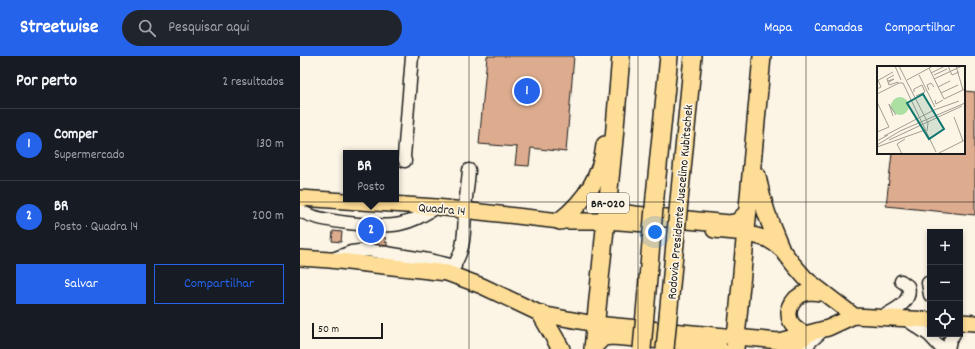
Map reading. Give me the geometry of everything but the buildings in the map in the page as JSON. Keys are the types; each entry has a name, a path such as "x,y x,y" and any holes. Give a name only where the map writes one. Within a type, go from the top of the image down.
{"highway":[{"name":"BR-020","path":"593,348 606,221 620,56"},
{"path":"560,221 573,211 592,188 604,156 612,88 620,56"},
{"name":"Rodovia Presidente Juscelino Kubitschek","path":"642,349 669,56"},
{"name":"Rodovia Presidente Juscelino Kubitschek","path":"665,349 693,56"},
{"path":"735,343 762,56"},
{"path":"753,155 760,196 780,247"},
{"path":"608,196 612,204 621,212 634,215 730,224 738,222 748,212"},
{"path":"727,231 744,252"},
{"path":"541,314 561,349"},
{"path":"593,348 603,337 612,336 688,342 712,346 719,349"},
{"path":"782,346 805,342"}],"main road":[{"name":"Quadra 14","path":"300,198 343,201"},
{"name":"Quadra 14","path":"368,202 436,206 560,221 606,221 746,233 767,239 780,247"},
{"path":"780,247 792,264 806,279 854,316"},
{"path":"300,258 451,269 482,286 541,314 595,324 735,343 782,346"},
{"path":"823,293 810,292 803,294 790,306 788,315 792,324 805,342 828,328 854,316 927,320"},
{"path":"963,322 975,324"}],"lane":[{"path":"405,161 404,157 412,56"},
{"path":"451,269 459,257 464,238 469,170"},
{"path":"300,210 308,215 319,218 347,223 376,225 398,224 410,221 425,215 436,206"},
{"path":"882,317 906,300 909,295 908,286 901,281"},
{"path":"904,318 929,335 942,349"},
{"path":"963,328 975,324"},
{"path":"948,349 952,337"}],"place":[{"name":"Comper","path":"527,91"},
{"name":"BR","path":"371,230"}]}
